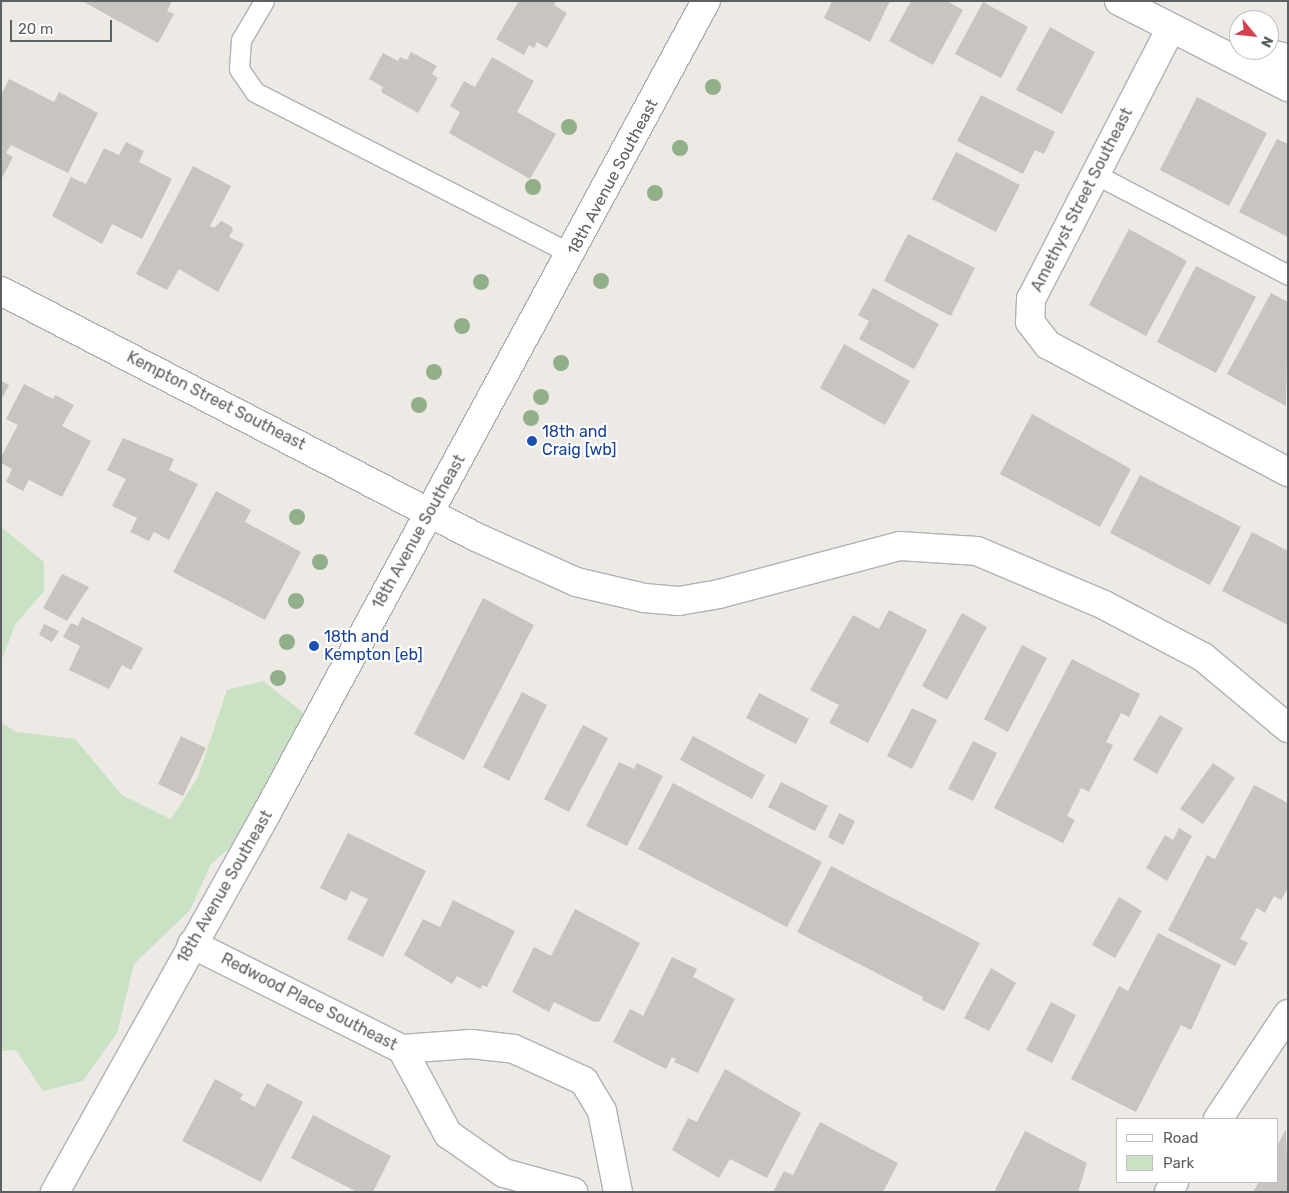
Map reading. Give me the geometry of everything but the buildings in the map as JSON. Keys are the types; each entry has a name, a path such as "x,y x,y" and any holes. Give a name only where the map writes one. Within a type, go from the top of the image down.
{"street":[{"name":"18th Avenue Southeast","path":"55,1192 264,818 572,254 706,1"},
{"path":"1119,1 1288,86"},
{"name":"Amethyst Street Southeast","path":"1171,28 1030,299 1030,322 1048,345 1288,472"},
{"path":"1212,47 1229,48"},
{"name":"Kempton Street Southeast","path":"1,291 430,511 476,538 576,582 644,598 680,601 719,594 900,546 977,551 1104,605 1203,657 1288,728"},
{"name":"Redwood Place Southeast","path":"192,944 402,1049 448,1134 504,1173 573,1192"},
{"path":"1219,1118 1280,1048 1288,1014"},
{"path":"402,1049 471,1044 514,1049 584,1081 602,1111 618,1192"}],"lane":[{"path":"264,1 241,40 239,69 255,92 572,254"},
{"path":"1094,174 1288,275"}],"green space":[{"path":"1,527 44,562 44,591 15,625 1,662"},
{"path":"263,681 315,722 264,818 211,864 190,910 134,964 117,1033 83,1081 43,1091 16,1050 1,1051 1,722 16,732 75,739 122,795 171,819 198,777 227,690"}],"place":[{"name":"18th and Craig [wb]","path":"532,441"},
{"name":"18th and Kempton [eb]","path":"314,646"}]}
